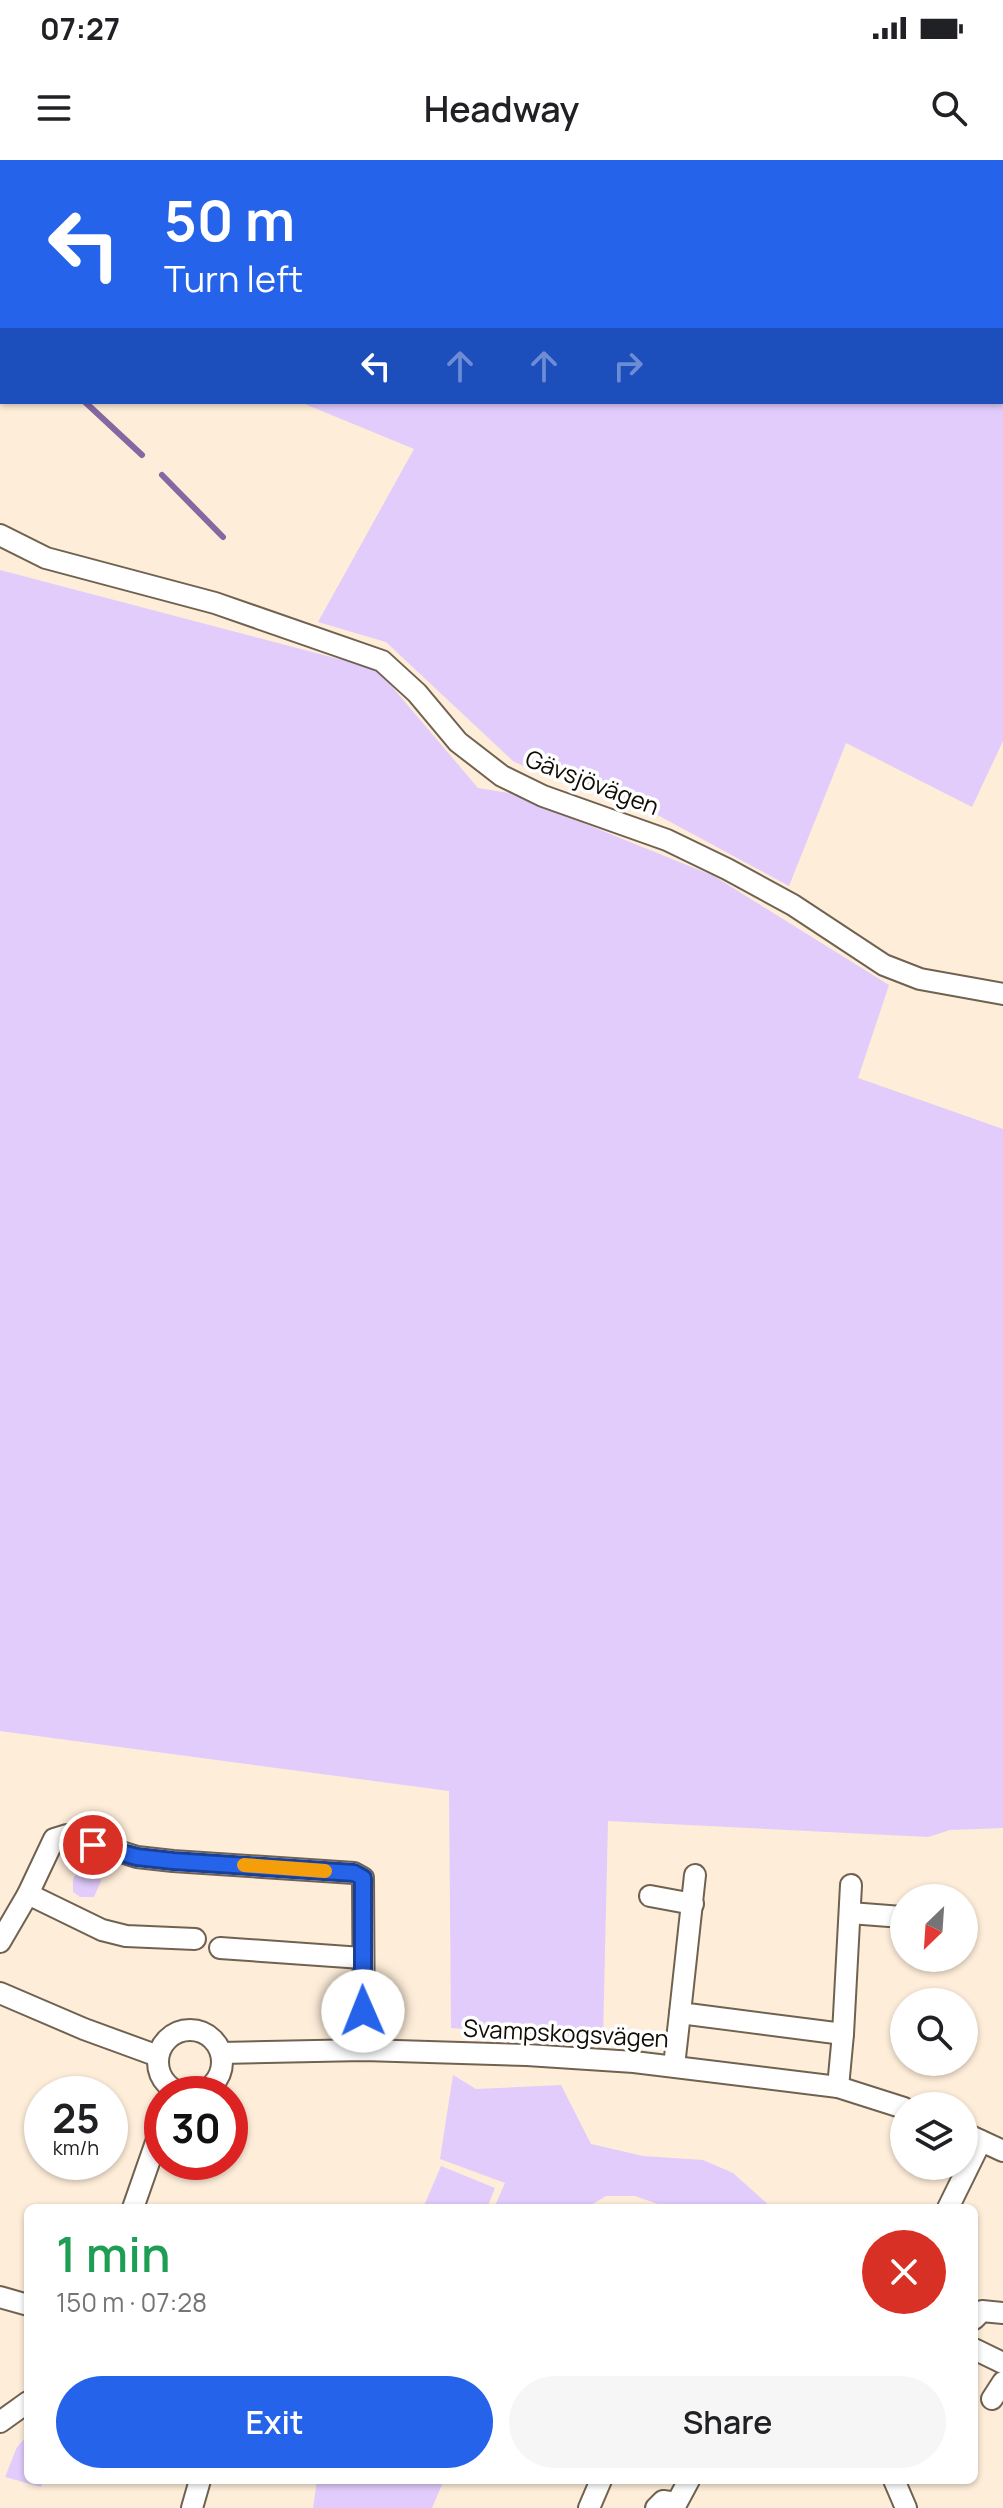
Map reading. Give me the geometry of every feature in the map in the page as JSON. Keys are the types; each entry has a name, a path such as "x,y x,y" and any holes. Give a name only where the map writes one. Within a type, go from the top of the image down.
{"street":[{"name":"Gävsjövägen","path":"0,535 46,558 215,603 382,661 417,693 458,742 502,776 543,796 667,840 727,869 793,905 884,965 920,979 1003,994"},
{"path":"0,1942 28,1894 54,1839 67,1835 137,1857 354,1873 363,1878 364,2050"},
{"path":"674,2066 695,1875"},
{"path":"838,2087 851,1885"},
{"path":"28,1894 102,1930 126,1936 195,1939"},
{"path":"650,1896 693,1904"},
{"path":"850,1913 890,1916"},
{"path":"220,1948 362,1958"},
{"path":"0,1993 71,2024 158,2056"},
{"path":"680,2013 843,2034"},
{"path":"161,2076 158,2056 164,2043 172,2035 184,2031 206,2034 221,2053 220,2071 216,2076"},
{"name":"Svampskogsvägen","path":"221,2053 364,2050 527,2055 674,2066 838,2087 890,2104"},
{"path":"978,2140 1003,2151"},
{"path":"134,2204 144,2177"},
{"path":"949,2204 957,2180"},
{"path":"0,2297 24,2304"},
{"path":"978,2315 982,2311 1003,2313"},
{"path":"978,2351 1003,2363"},
{"path":"0,2422 24,2405"},
{"path":"192,2508 199,2484"},
{"path":"589,2508 599,2484"},
{"path":"656,2508 663,2501 670,2502 674,2508 687,2484"},
{"path":"896,2484 906,2508"}],"shaded area":[{"path":"305,404 1003,404 1003,741 972,807 846,743 789,886 639,805 538,773 513,761 386,642 318,622 414,449"},
{"path":"0,570 377,669 478,788 509,793 714,876 889,985 858,1078 1003,1129 1003,1828 950,1830 928,1837 608,1821 603,2038 451,2028 449,1791 0,1731"},
{"path":"82,1864 99,1871 101,1881 94,1897 80,1897 73,1892 73,1879"},
{"path":"453,2075 476,2089 561,2085 591,2144 643,2156 703,2160 733,2173 768,2204 658,2204 635,2196 606,2196 593,2204 496,2204 505,2183 440,2159"},
{"path":"441,2166 495,2188 489,2204 425,2204"},
{"path":"24,2439 24,2482 5,2477 17,2447"},
{"path":"316,2484 442,2484 432,2508 313,2508"}],"waterway":[{"path":"87,404 142,455"},
{"path":"162,475 223,537"}],"slow traffic":[{"path":"244,1865 325,1871"}],"route":[{"path":"93,1845 137,1857 354,1873 363,1878 363,2011"}]}
